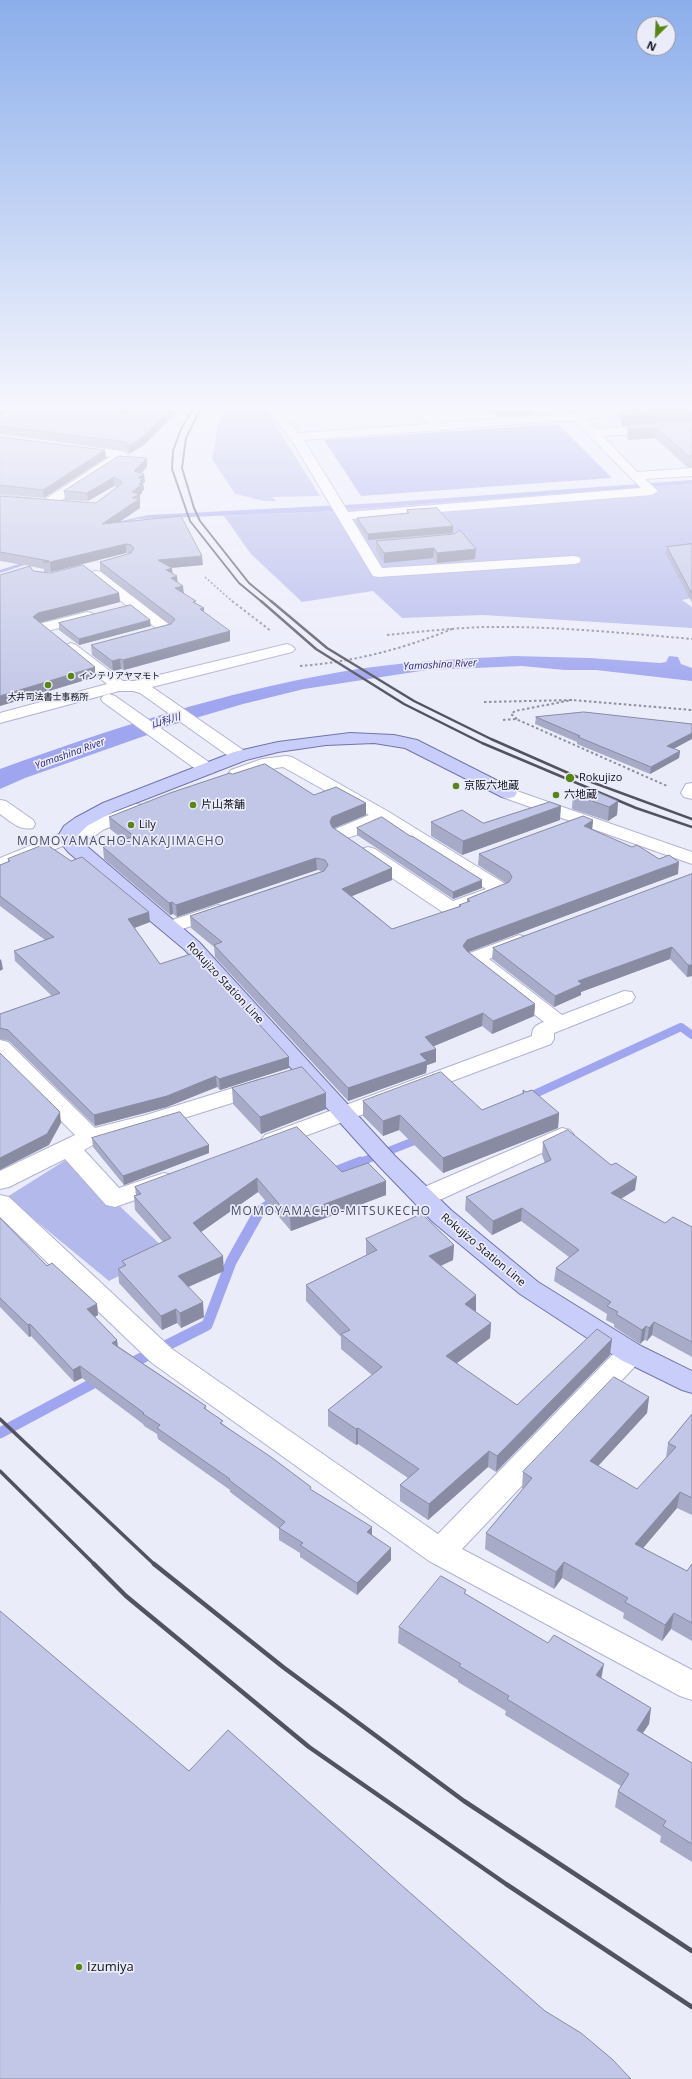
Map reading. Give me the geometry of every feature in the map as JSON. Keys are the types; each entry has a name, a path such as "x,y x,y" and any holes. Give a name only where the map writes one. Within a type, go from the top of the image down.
{"main road":[{"path":"66,838 81,822 109,807 206,769 233,752 286,745 362,738 394,740 410,744 439,756 482,782 508,793"},
{"name":"Rokujizo Station Line","path":"66,838 75,848 192,946 383,1156 442,1216 529,1288 631,1353 692,1383"}],"street":[{"path":"338,507 378,573 574,560"},
{"path":"340,510 389,507"},
{"path":"362,547 377,545"},
{"path":"106,563 86,568 166,629 152,633"},
{"path":"134,605 44,627 84,651 127,690 190,757 206,769"},
{"path":"0,718 127,690 287,649"},
{"path":"127,690 233,752"},
{"path":"0,865 66,838 86,833 96,826 138,808 268,763 286,760 383,816 500,889 451,909 340,834 383,816"},
{"path":"508,793 692,858"},
{"path":"0,805 24,823"},
{"path":"553,830 582,820"},
{"path":"460,864 481,856"},
{"path":"170,927 236,905"},
{"path":"540,934 474,958 551,1026"},
{"path":"256,1146 543,1039 551,1026 624,997"},
{"path":"0,1047 90,1137"},
{"path":"0,1181 90,1137 154,1120 307,1072"},
{"path":"424,1197 562,1135"},
{"path":"69,1148 115,1199 182,1174"},
{"path":"0,1203 155,1350 440,1552 692,1686"},
{"path":"440,1552 631,1353"}],"path":[{"path":"205,577 230,600 288,643 289,646 287,649"},
{"path":"387,635 454,628 498,627 572,629 692,639"},
{"path":"295,667 325,665 374,657 454,628"},
{"path":"484,702 572,700 692,710"},
{"path":"516,719 518,718 511,714 515,711 569,702 572,700"},
{"path":"503,720 516,719 666,786 691,792"}],"shaded area":[{"path":"385,507 692,507 692,598 682,600 692,607 692,628 483,615 402,618 373,591 302,602 251,554 224,516 319,512"},
{"path":"69,1158 167,1251 109,1281 7,1197"}],"water":[{"path":"302,507 385,507 319,512 138,519 119,524 49,557 0,573 0,570 47,555 121,521 148,515"},
{"path":"514,656 590,658 660,663 666,662 669,656 678,657 681,664 692,668 692,681 596,670 565,670 522,666 427,670 304,689 243,704 148,732 150,734 25,778 0,789 0,769 125,726 210,701 297,680 340,672 427,661"}],"building":[{"path":"0,507 127,507 102,524 181,516 202,556 158,560 172,568 166,570 177,576 171,578 183,586 175,588 196,601 193,602 204,608 200,609 230,631 123,660 120,659 112,661 91,645 171,624 175,619 100,562 131,553 134,548 131,545 126,544 50,562 43,562 49,561 0,552"},
{"path":"437,508 453,526 368,534 357,518 409,513 407,510"},
{"path":"460,530 476,549 437,553 434,548 384,553 376,541 454,534"},
{"path":"692,544 692,594 667,547"},
{"path":"83,565 119,593 38,613 33,617 95,667 0,696 0,575 30,566 33,571 50,573"},
{"path":"131,605 150,620 79,639 59,623"},
{"path":"584,712 692,724 692,733 667,746 680,751 651,767 578,737 580,736 536,717"},
{"path":"265,764 314,795 336,787 366,803 332,817 330,822 332,827 392,868 342,889 392,929 461,906 459,905 470,901 467,899 509,882 512,877 509,872 479,854 583,816 593,820 584,826 632,847 637,845 659,859 669,855 679,862 467,940 463,946 467,951 535,1004 493,1021 483,1013 425,1037 436,1049 420,1054 427,1061 348,1088 214,945 222,942 190,916 324,871 328,865 325,860 316,858 176,905 172,902 169,903 103,847 134,836 109,817 170,793 230,773 232,774"},
{"path":"590,789 618,801 609,807 573,794"},
{"path":"550,802 561,806 463,841 431,822 462,810 483,823"},
{"path":"382,817 482,880 453,892 357,828"},
{"path":"46,844 71,861 82,857 149,912 128,919 160,964 194,953 289,1057 219,1079 216,1076 167,1096 94,1115 8,1030 0,1028 0,1014 60,993 14,951 54,937 0,896 0,865 10,861 8,859"},
{"path":"692,874 692,965 688,965 672,947 578,981 582,984 555,996 493,948"},
{"path":"0,1053 60,1112 47,1134 0,1158"},
{"path":"302,1067 326,1093 260,1117 232,1088"},
{"path":"441,1072 482,1110 524,1093 523,1090 526,1092 532,1090 559,1113 443,1158 400,1115 383,1121 363,1101"},
{"path":"180,1112 209,1145 123,1176 92,1138"},
{"path":"297,1127 342,1172 368,1163 386,1181 290,1217 257,1178 193,1223 223,1256 178,1276 203,1302 180,1313 176,1309 161,1316 118,1269 126,1265 122,1261 171,1238 134,1196 141,1194 135,1187"},
{"path":"568,1130 611,1165 616,1163 637,1177 611,1193 665,1223 673,1217 692,1227 692,1342 654,1322 649,1328 646,1326 642,1330 616,1314 618,1312 607,1306 611,1302 556,1268 579,1250 522,1208 493,1221 466,1197 551,1160 543,1142"},
{"path":"422,1214 454,1245 429,1256 476,1295 465,1304 491,1323 446,1356 517,1405 597,1329 612,1339 497,1456 489,1451 429,1504 400,1485 419,1469 358,1428 356,1429 328,1410 382,1367 341,1334 350,1330 306,1285 377,1250 366,1239"},
{"path":"0,1218 47,1266 52,1263 97,1304 87,1309 117,1340 112,1343 206,1406 204,1408 223,1421 220,1423 271,1457 311,1487 310,1489 372,1527 367,1532 391,1548 357,1583 300,1545 303,1543 279,1528 285,1522 229,1480 230,1479 157,1428 160,1425 143,1414 144,1413 80,1366 73,1370 30,1324 28,1325 0,1298"},
{"path":"614,1377 649,1397 590,1461 637,1489 676,1447 668,1443 692,1414 692,1498 680,1492 635,1544 687,1571 692,1564 692,1623 674,1613 665,1625 625,1602 628,1598 564,1562 556,1572 486,1533 532,1478 523,1472"},
{"path":"441,1576 466,1590 464,1593 548,1643 554,1635 604,1664 596,1675 651,1708 637,1730 692,1763 692,1844 663,1826 666,1821 618,1791 629,1774 507,1699 509,1696 459,1666 461,1664 399,1627"},
{"path":"0,1611 189,1771 228,1730 545,2011 581,2033 612,2059 631,2079 0,2079"}],"waterway":[{"path":"526,1098 681,1027 692,1035"},
{"path":"358,1163 422,1138"},
{"path":"330,1174 361,1162"},
{"path":"126,1366 207,1325 231,1262 259,1212 279,1198"},
{"path":"0,1433 101,1379"}],"railway":[{"path":"185,507 190,521 239,583 262,602"},
{"path":"194,507 200,521 249,583 272,602"},
{"path":"261,601 316,649 404,704 482,743 636,808 692,827"},
{"path":"271,601 327,648 414,701 491,739 575,776 692,819"},
{"path":"0,1419 155,1565"},
{"path":"0,1471 95,1565"},
{"path":"154,1564 283,1667 464,1801 692,1951"},
{"path":"95,1565 126,1596 309,1747 506,1884 692,2007"}],"place":[{"name":"インテリアヤマモト","path":"71,676"},
{"name":"大井司法書士事務所","path":"48,685"},
{"name":"Rokujizo","path":"570,778"},
{"name":"京阪六地蔵","path":"456,786"},
{"name":"六地蔵","path":"556,795"},
{"name":"片山茶舗","path":"193,805"},
{"name":"Lily","path":"131,825"},
{"name":"Izumiya","path":"79,1967"}],"district":[{"name":"MOMOYAMACHO-NAKAJIMACHO","path":"121,842"},
{"name":"MOMOYAMACHO-MITSUKECHO","path":"331,1212"}],"water label":[{"name":"Yamashina River","path":"440,665"},
{"name":"山科川","path":"166,721"},
{"name":"Yamashina River","path":"70,754"}]}
